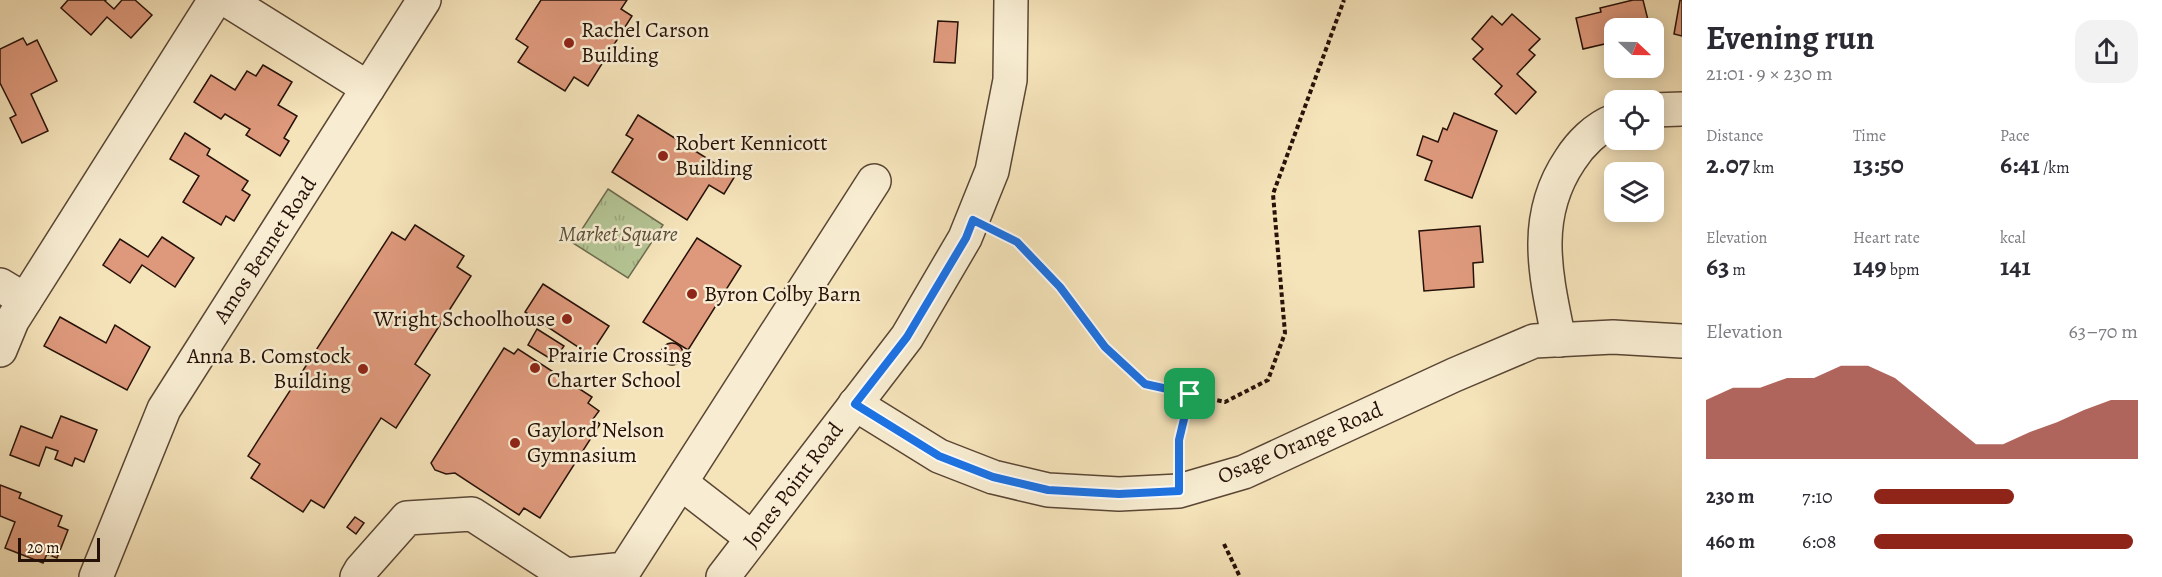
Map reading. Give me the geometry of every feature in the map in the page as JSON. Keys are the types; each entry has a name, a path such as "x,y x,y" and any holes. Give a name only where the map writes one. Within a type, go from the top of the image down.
{"street":[{"path":"0,350 12,321 13,292 215,0"},
{"path":"227,0 368,88"},
{"name":"Amos Bennet Road","path":"96,577 164,409 424,0"},
{"name":"Jones Point Road","path":"723,577 907,337 966,238 992,171 1010,80 1011,0"},
{"path":"1664,110 1682,109"},
{"path":"1559,340 1546,275 1545,217 1557,178 1578,147 1604,125"},
{"path":"357,577 407,518 472,514 566,575 625,569 874,181"},
{"name":"Osage Orange Road","path":"855,404 939,456 993,477 1060,491 1119,494 1179,491 1244,472 1454,375 1534,341 1612,337 1682,341"},
{"path":"681,483 753,538"}],"path":[{"path":"973,220 1017,242 1060,287 1105,347 1145,384 1225,402 1268,380 1285,333 1273,194 1344,0"},
{"path":"1179,491 1179,440 1190,394"},
{"path":"1224,544 1240,577"}],"green space":[{"name":"Market Square","path":"608,189 663,225 628,278 573,243"}],"building":[{"path":"68,0 106,0 114,9 122,0 135,0 152,15 131,38 107,17 91,35 61,8"},
{"name":"Rachel Carson Building","path":"541,0 627,0 621,9 632,16 588,86 574,77 565,91 518,62 528,47 516,39"},
{"path":"1633,0 1643,0 1648,18 1604,18 1604,44 1583,49 1576,18 1601,12 1600,8"},
{"path":"1680,0 1682,0 1682,36 1674,34"},
{"path":"1512,14 1540,39 1529,50 1535,55 1517,74 1536,92 1516,114 1495,94 1502,86 1473,59 1483,49 1472,39 1492,16 1502,25"},
{"path":"938,21 958,22 955,63 934,62"},
{"path":"23,38 27,45 37,40 57,81 31,94 48,131 22,143 10,118 16,115 0,83 0,49"},
{"path":"263,65 292,82 278,105 297,116 284,138 289,141 280,156 246,135 250,129 225,114 221,119 194,102 211,75 235,90 247,71 256,76"},
{"path":"1454,113 1497,131 1472,198 1425,180 1432,161 1417,155 1423,136 1438,142 1443,128 1447,130"},
{"name":"Robert Kennicott Building","path":"638,115 735,176 724,194 709,185 687,220 612,172 633,139 626,135"},
{"path":"185,133 210,149 207,155 248,181 242,190 250,195 234,221 226,216 221,225 183,202 199,176 170,159"},
{"name":"Anna B. Comstock Building","path":"415,225 464,256 457,267 471,276 415,364 430,375 396,428 381,418 324,508 311,500 303,512 251,478 260,464 248,456 392,232 405,240"},
{"path":"1480,226 1483,262 1473,263 1474,287 1424,291 1419,231"},
{"path":"162,237 194,258 175,287 142,265 130,283 103,265 120,239 148,257"},
{"name":"Byron Colby Barn","path":"697,238 741,266 688,350 643,322"},
{"name":"Wright Schoolhouse","path":"543,284 609,326 590,355 525,312"},
{"path":"60,317 106,343 115,325 150,347 127,390 44,346"},
{"path":"537,329 564,346 554,361 528,345"},
{"path":"668,343 676,343 683,350 683,358 676,365 668,365 661,358 661,350"},
{"name":"Gaylord Nelson Gymnasium","path":"504,348 514,354 518,349 592,397 588,403 599,411 593,419 600,424 540,518 524,508 519,515 455,473 446,474 435,470 431,463"},
{"path":"61,416 97,430 84,462 75,458 72,466 55,459 58,451 46,447 39,466 10,455 21,426 52,438"},
{"path":"0,485 21,493 19,498 62,516 58,526 68,530 57,558 47,554 43,563 5,548 15,522 0,516"},
{"path":"355,517 364,523 356,534 347,527"}],"place":[{"name":"Rachel Carson Building","path":"569,43"},
{"name":"Robert Kennicott Building","path":"663,156"},
{"name":"Byron Colby Barn","path":"692,294"},
{"name":"Wright Schoolhouse","path":"567,319"},
{"name":"Prairie Crossing Charter School","path":"535,368"},
{"name":"Anna B. Comstock Building","path":"363,369"},
{"name":"Gaylord Nelson Gymnasium","path":"515,443"}],"route":[{"path":"973,220 1017,242 1060,287 1105,347 1145,384 1190,394 1179,440 1179,491 1119,494 1048,490 993,477 939,456 855,404 907,337 966,238 973,220"}]}
